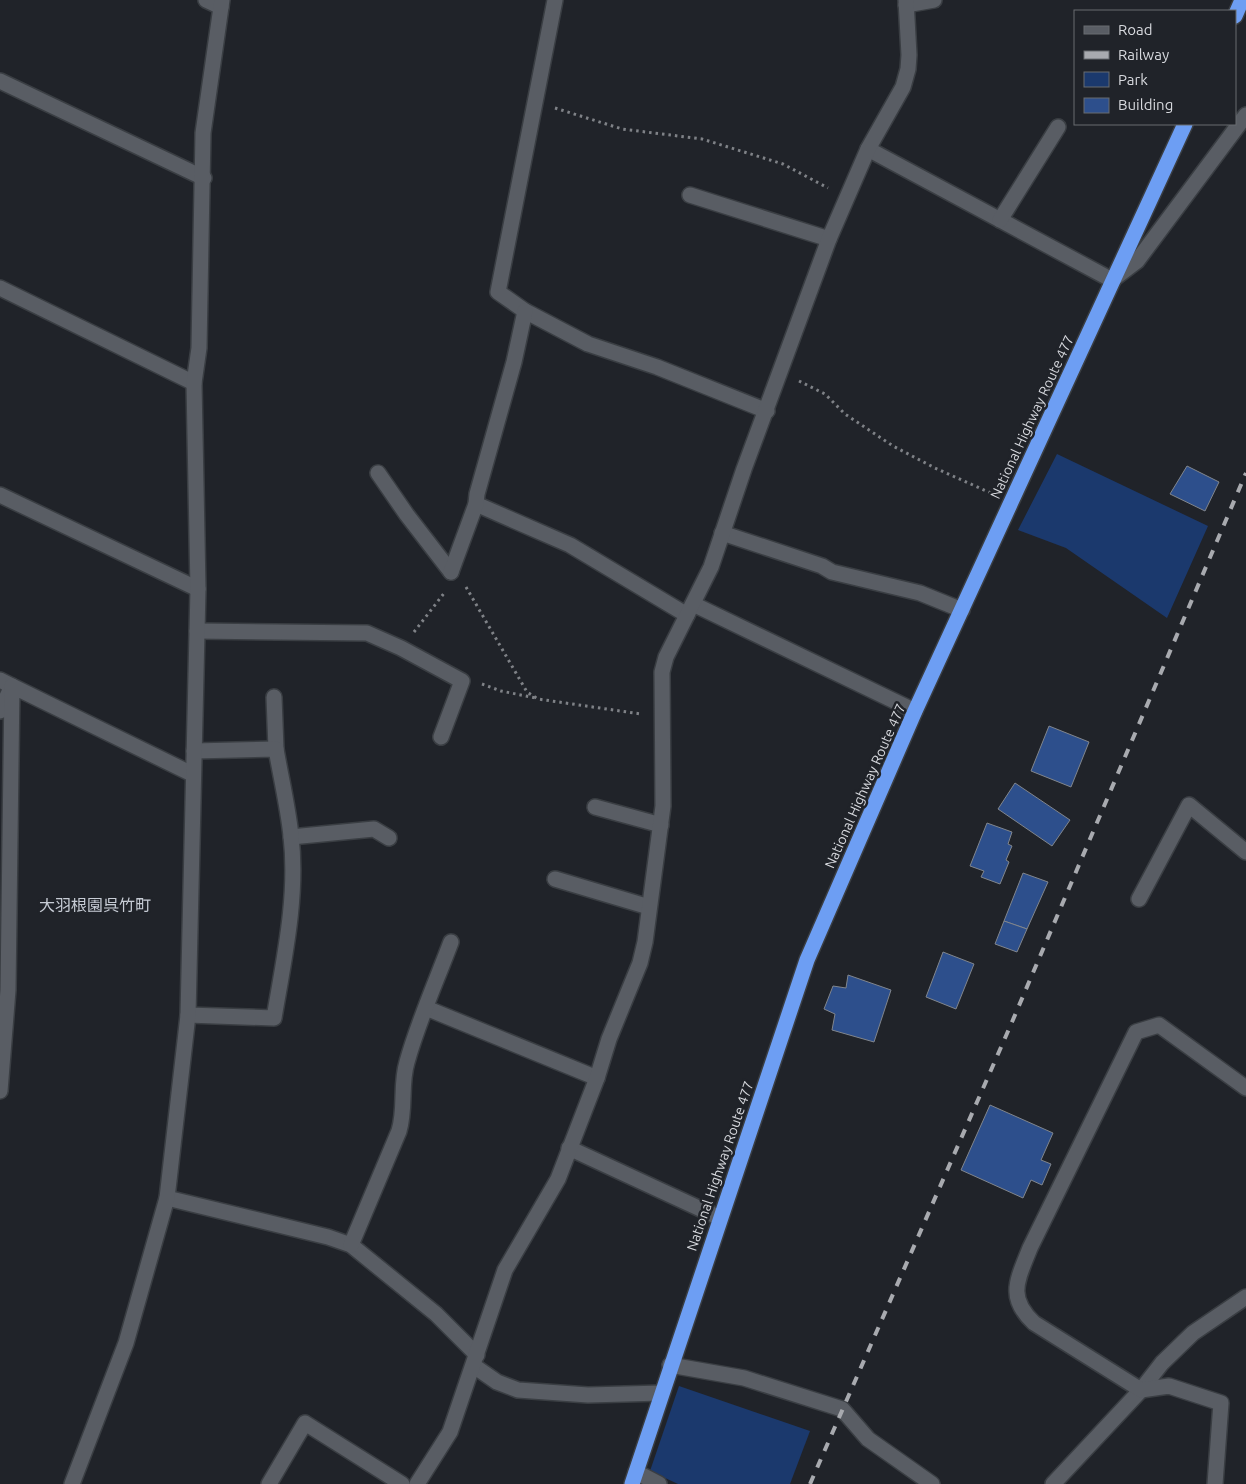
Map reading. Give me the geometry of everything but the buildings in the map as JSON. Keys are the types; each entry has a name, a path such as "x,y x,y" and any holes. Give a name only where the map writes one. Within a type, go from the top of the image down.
{"highway":[{"path":"1236,14 1242,0"},
{"name":"National Highway Route 477","path":"634,1478 670,1365 807,960 916,711 1185,125"}],"street":[{"path":"72,1484 126,1343 167,1198 188,1015 192,774 198,589 194,383 199,348 204,178 203,133 222,4 206,0"},
{"path":"555,0 498,292 525,311 588,344 657,367 767,411"},
{"path":"417,1484 450,1432 505,1270 558,1179 597,1078 609,1039 640,964 645,942 663,806 662,672 666,657 711,567 829,239 868,149 903,87 908,69 906,2 934,0"},
{"path":"0,81 204,178"},
{"path":"868,149 1112,280 1137,260 1246,114"},
{"path":"1000,220 1058,127"},
{"path":"690,195 829,239"},
{"path":"0,288 194,383"},
{"path":"452,572 476,504 477,494 514,362 525,311"},
{"path":"378,472 406,514 452,572"},
{"path":"0,495 198,589"},
{"path":"476,504 570,545 690,609 916,711"},
{"path":"722,533 822,566 832,572 920,593 962,610"},
{"path":"197,631 367,633 401,648 462,682 440,738"},
{"path":"6,683 192,774"},
{"path":"0,712 6,683"},
{"path":"0,1091 8,990 6,683"},
{"path":"188,1015 274,1018 290,928 291,837 276,749 274,697"},
{"path":"194,751 276,749"},
{"path":"1139,899 1189,805 1246,852"},
{"path":"595,807 661,825"},
{"path":"291,837 374,829 389,838"},
{"path":"555,879 649,907"},
{"path":"351,1245 399,1131 404,1115 403,1085 406,1063 451,942"},
{"path":"426,1008 597,1078"},
{"path":"1215,1484 1221,1403 1168,1386 1141,1390 1034,1322 1022,1312 1017,1300 1018,1278 1046,1215 1136,1032 1159,1025 1246,1088"},
{"path":"569,1148 720,1218"},
{"path":"167,1198 328,1236 351,1245 436,1314 475,1361 497,1382 518,1390 588,1396 662,1392"},
{"path":"1053,1484 1141,1390 1162,1363 1193,1333 1246,1297"},
{"path":"670,1365 744,1378 842,1409 868,1439 932,1484"},
{"path":"269,1484 305,1423 402,1484"},
{"path":"634,1478 659,1484"}],"path":[{"path":"536,102 622,129 702,139 783,164 847,197"},
{"path":"781,372 825,394 845,414 893,446 935,468 1011,502"},
{"path":"401,648 449,586 452,572"},
{"path":"452,572 467,589 527,692 538,699"},
{"path":"462,682 478,683 501,692 538,699 637,714 662,713"}],"green space":[{"path":"1057,454 1208,526 1167,618 1066,548 1018,530"},
{"path":"679,1386 810,1431 790,1484 678,1484 650,1471"}],"railway":[{"path":"810,1484 1012,1022 1246,473"}],"district":[{"name":"大羽根園呉竹町","path":"95,905"}]}
